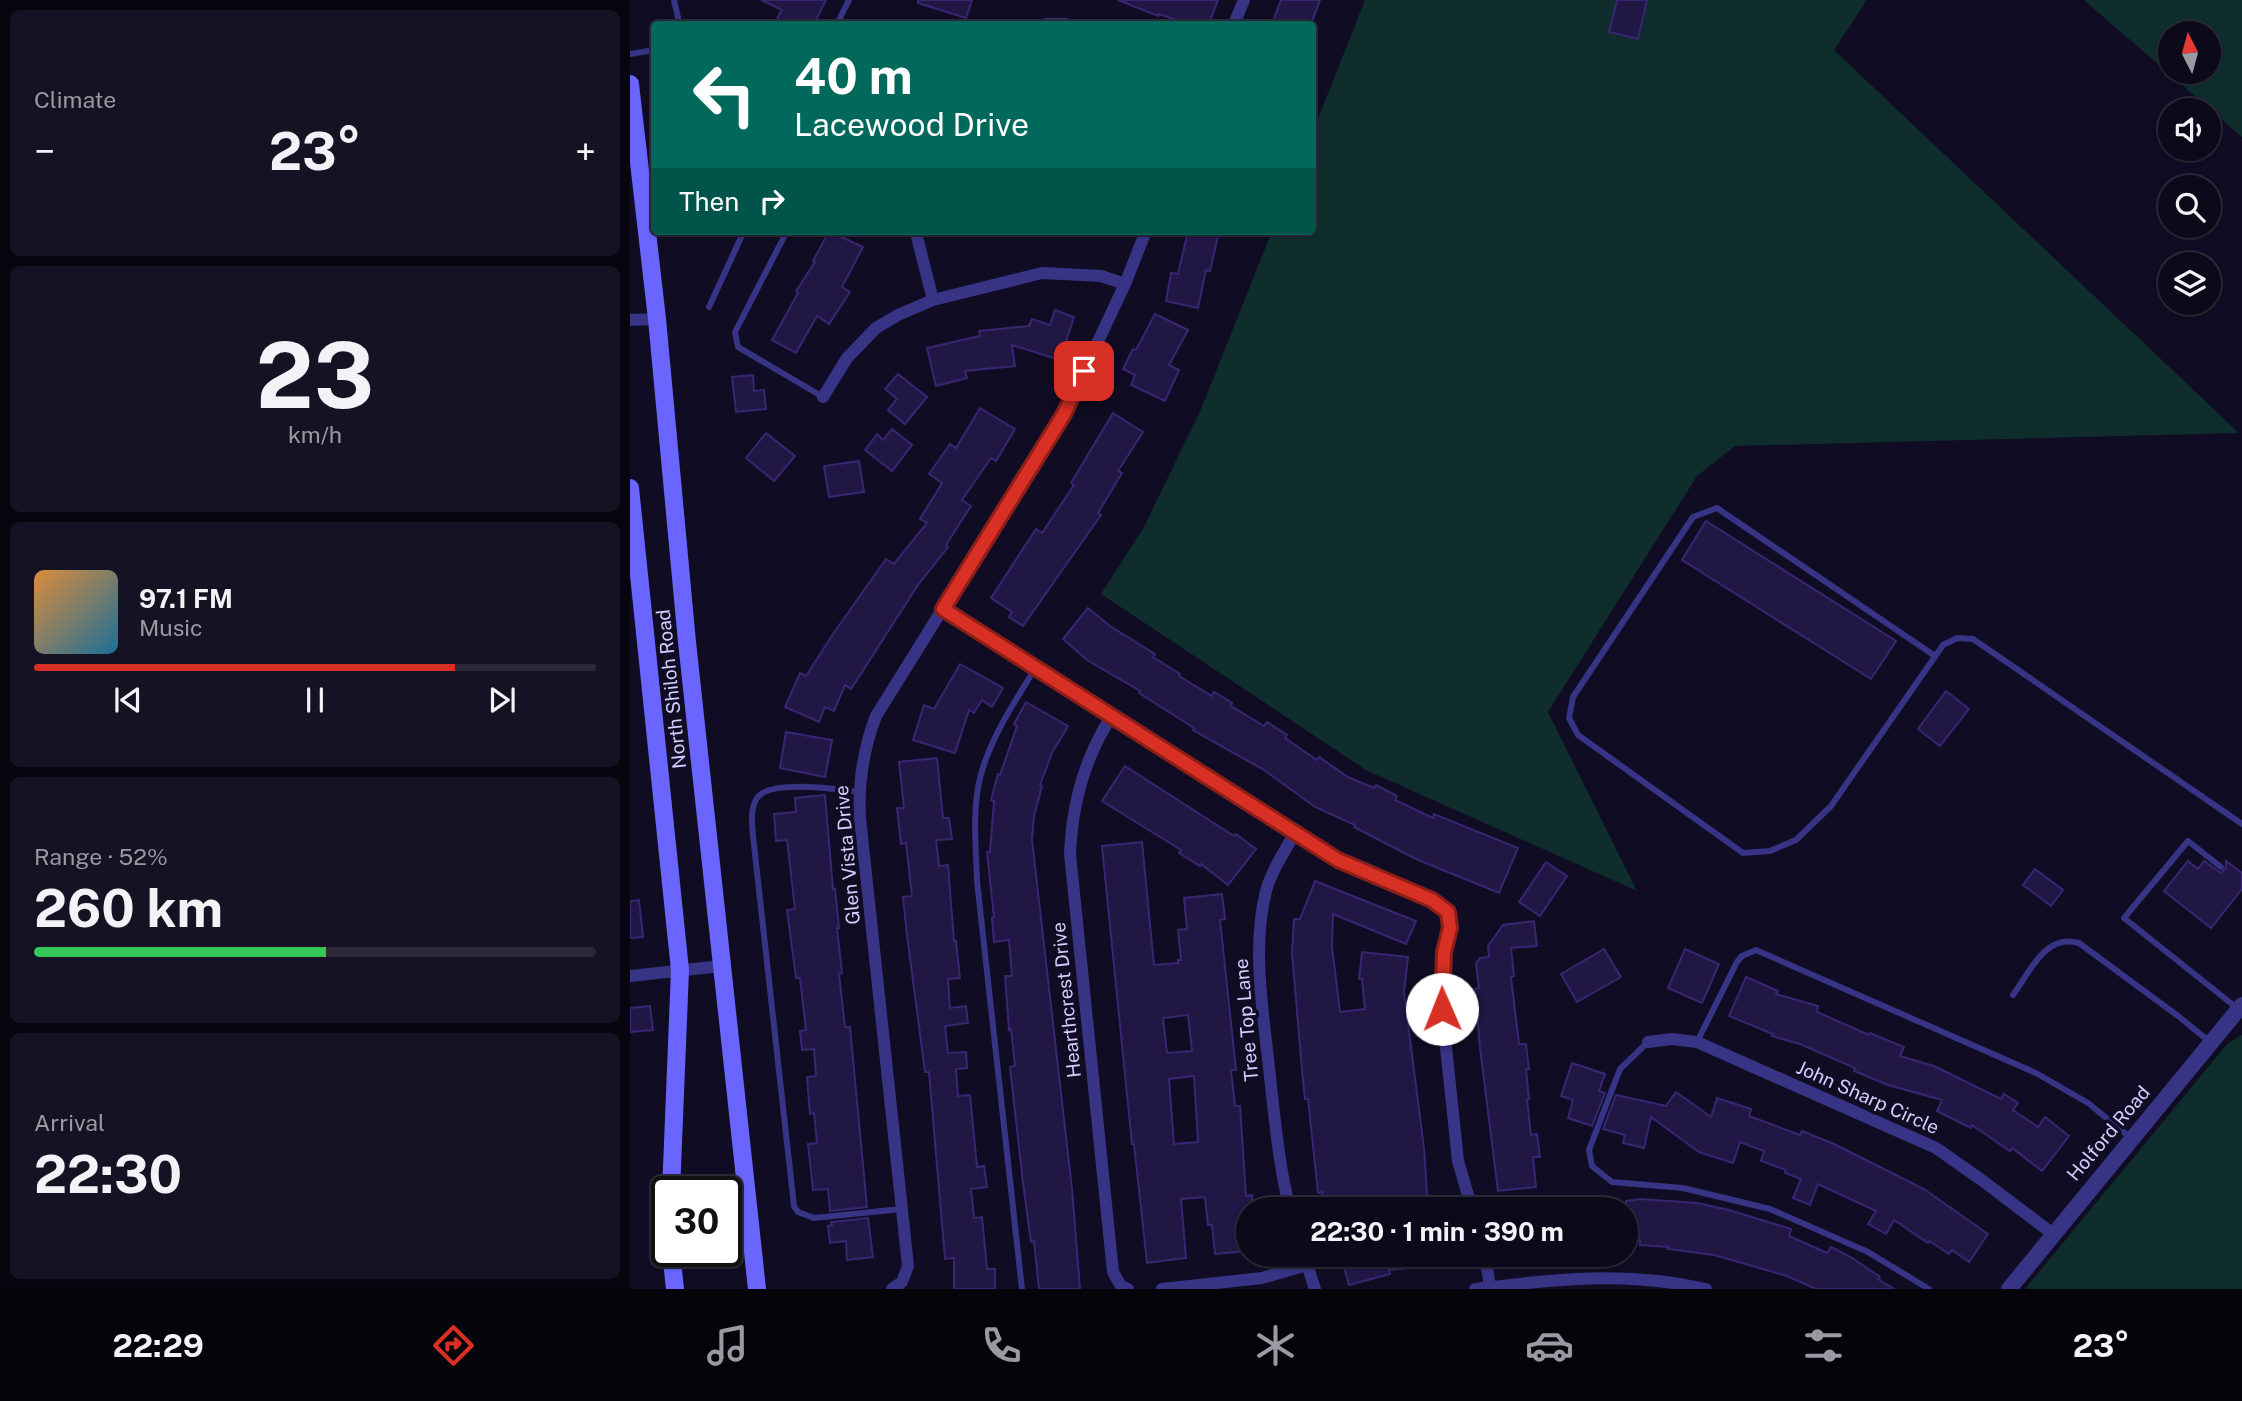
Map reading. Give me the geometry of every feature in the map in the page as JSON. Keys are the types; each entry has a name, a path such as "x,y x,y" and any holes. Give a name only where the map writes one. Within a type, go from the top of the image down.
{"main road":[{"name":"North Shiloh Road","path":"630,84 657,319 687,642 757,1289"},
{"name":"North Shiloh Road","path":"630,488 680,970 672,1176"},
{"path":"673,1267 675,1289"}],"street":[{"path":"1235,21 1244,0"},
{"path":"917,235 933,300"},
{"name":"Glen Vista Drive","path":"892,1289 902,1282 908,1266 859,792 863,756 876,716 1064,414 1125,284 1144,235"},
{"path":"823,397 847,358 876,328 933,300 1042,273 1101,276 1125,284"},
{"path":"630,320 657,319"},
{"path":"943,609 1338,860 1432,900 1448,912 1450,928 1444,952 1442,1009 1458,1161 1468,1197"},
{"name":"Hearthcrest Drive","path":"1111,717 1092,752 1076,798 1070,854 1113,1272 1125,1288"},
{"name":"Tree Top Lane","path":"1288,1197 1274,1113 1259,952 1261,919 1267,890 1277,863 1295,833"},
{"path":"630,976 721,966"},
{"name":"Holford Road","path":"2009,1289 2240,1007"},
{"name":"John Sharp Circle","path":"1648,1042 1672,1039 1698,1042 1936,1148 2053,1234"},
{"path":"1162,1289 1262,1278 1288,1267"},
{"path":"1307,1267 1315,1289"},
{"path":"1487,1267 1490,1287"},
{"path":"1475,1289 1609,1277 1679,1283 1706,1289"}],"lane":[{"path":"674,0 679,21"},
{"path":"838,21 849,0"},
{"path":"630,54 651,50"},
{"path":"709,307 742,235"},
{"path":"785,235 736,332 738,348 823,397"},
{"path":"1935,656 1717,508 1693,517 1573,697 1569,718 1578,735 1742,853 1770,850 1797,840 1831,806 1943,645 1957,638 1973,639 2242,824"},
{"path":"1022,1289 977,881 975,825 979,780 985,761 998,730 1035,667"},
{"path":"859,792 780,787 763,792 755,800 752,816 754,850 794,1206 798,1212 814,1218 902,1208"},
{"path":"2221,867 2188,841 2124,918 2240,1007"},
{"path":"2013,995 2048,946 2072,941 2079,943 2178,1016 2210,1043"},
{"path":"1698,1042 1737,962 1742,956 1756,950 2036,1073 2088,1103 2131,1138"},
{"path":"1648,1042 1620,1069 1589,1150 1592,1166 1612,1182 1683,1188 1770,1209 1868,1252 1929,1289"}],"green space":[{"path":"1365,0 1867,0 1834,50 2239,433 1735,446 1697,476 1548,712 1637,891 1366,770 1101,594 1144,527 1201,409 1270,235 1316,235 1316,123"},
{"path":"2084,0 2242,0 2242,137 2221,119 2221,98 2197,98 2181,84 2221,84 2221,21 2158,21 2158,64"},
{"path":"2242,1035 2242,1289 2025,1289 2228,1043"}],"building":[{"path":"761,0 826,0 816,21 776,21 782,10"},
{"path":"918,0 972,0 966,18 918,3"},
{"path":"1118,0 1218,0 1210,21 1179,21 1159,14 1158,16"},
{"path":"1281,0 1320,0 1312,21 1273,21"},
{"path":"1617,0 1647,0 1638,39 1609,32"},
{"path":"827,235 838,235 863,247 842,287 850,292 829,324 817,316 796,353 772,340 798,293 796,291 815,262 813,261"},
{"path":"1187,235 1218,236 1210,271 1206,270 1198,308 1166,301 1171,273 1178,274"},
{"path":"1055,310 1074,317 1060,360 1012,345 1015,366 965,371 967,378 936,386 927,348 980,336 979,331 1029,326 1032,319 1050,325"},
{"path":"1155,314 1188,330 1169,365 1179,370 1165,401 1131,385 1135,375 1123,369"},
{"path":"898,374 927,397 905,424 888,410 897,399 885,389"},
{"path":"753,375 754,391 764,390 766,409 736,412 732,377"},
{"path":"980,408 1015,429 996,461 991,458 962,500 971,506 946,545 948,547 918,585 851,689 845,685 834,711 825,707 819,722 785,707 800,673 806,676 886,559 894,564 927,523 920,519 942,483 929,474 950,444 956,448"},
{"path":"1113,413 1143,432 1118,471 1122,473 1098,513 1101,515 1023,626 1009,617 1012,612 991,598 1036,529 1042,533 1074,485 1071,483"},
{"path":"892,429 912,445 892,471 865,450 877,434 883,440"},
{"path":"766,433 795,456 774,481 746,458"},
{"path":"859,461 864,492 829,497 824,466"},
{"path":"1706,521 1896,641 1871,679 1682,560"},
{"path":"1088,608 1110,626 1155,654 1153,657 1180,674 1179,676 1212,696 1214,692 1264,726 1267,722 1317,760 1319,757 1348,777 1374,788 1376,785 1397,796 1395,800 1433,818 1434,814 1518,848 1499,893 1416,859 1354,827 1355,825 1315,807 1264,770 1193,730 1194,728 1139,693 1140,691 1087,660 1063,639"},
{"path":"960,664 1003,688 992,707 982,700 974,713 969,710 955,753 913,740 924,705 934,709"},
{"path":"1946,691 1969,709 1940,746 1918,729"},
{"path":"1026,702 1068,726 1052,753 1040,785 1042,786 1034,816 1032,840 1072,1189 1080,1289 1039,1289 1034,1241 1031,1242 1023,1183 1010,1067 1015,1066 1005,976 1012,976 1009,940 994,942 987,852 990,852 994,801 991,800 1017,726 1014,724"},
{"path":"786,732 832,740 825,777 780,768"},
{"path":"937,758 943,818 949,818 952,839 936,840 939,866 948,865 960,978 948,979 950,1008 966,1006 968,1023 945,1026 948,1053 966,1052 967,1068 956,1069 958,1096 970,1095 977,1167 984,1166 987,1187 971,1189 974,1218 982,1217 987,1269 995,1269 995,1289 954,1289 954,1258 945,1259 929,1072 925,1072 907,935 903,897 912,896 906,843 901,844 897,808 904,808 899,762"},
{"path":"1125,766 1256,849 1228,885 1201,864 1200,866 1179,853 1181,850 1102,801"},
{"path":"825,795 839,928 842,973 839,974 845,1027 850,1027 867,1207 830,1211 828,1189 813,1190 808,1144 817,1143 814,1113 810,1114 807,1077 816,1076 814,1049 802,1050 800,1031 806,1030 800,978 796,978 787,910 795,909 787,840 776,841 774,814 796,812 795,798"},
{"path":"1142,842 1154,965 1178,963 1178,960 1181,960 1178,930 1187,929 1184,898 1222,894 1225,919 1220,920 1236,1070 1231,1070 1235,1106 1240,1106 1246,1196 1252,1197 1236,1197 1236,1252 1215,1254 1205,1197 1181,1199 1186,1258 1147,1263 1132,1144 1102,846","holes":["1188,1015 1192,1051 1167,1053 1163,1018","1194,1076 1198,1142 1174,1144 1169,1079"]},
{"path":"2188,861 2198,869 2204,861 2221,873 2226,868 2226,861 2242,873 2242,889 2211,928 2164,891"},
{"path":"1546,862 1567,876 1540,916 1519,902"},
{"path":"2035,869 2063,890 2051,906 2023,885"},
{"path":"1315,881 1416,921 1406,944 1333,914 1332,947 1340,1012 1365,1009 1362,979 1359,979 1362,952 1408,957 1404,992 1424,1148 1427,1197 1323,1197 1322,1192 1318,1193 1308,1099 1305,1099 1292,953 1294,919 1300,919"},
{"path":"639,900 643,937 630,938 630,901"},
{"path":"1534,921 1537,946 1511,948 1514,976 1511,977 1519,1044 1526,1044 1531,1135 1537,1134 1540,1157 1533,1157 1536,1187 1498,1191 1480,1048 1475,989 1479,988 1476,964 1480,958 1489,957 1488,946 1503,925"},
{"path":"1604,949 1621,977 1577,1002 1561,974"},
{"path":"1685,949 1719,964 1702,1003 1668,988"},
{"path":"1746,977 1778,991 1776,994 1818,1006 1817,1012 1904,1047 1900,1056 1934,1066 2001,1099 2004,1094 2018,1103 2013,1110 2038,1127 2045,1117 2069,1136 2042,1171 2012,1148 2010,1151 1972,1125 1971,1128 1937,1111 1942,1100 1888,1085 1800,1044 1772,1036 1773,1034 1729,1016"},
{"path":"650,1006 653,1030 630,1032 630,1008"},
{"path":"1572,1063 1605,1074 1599,1091 1605,1093 1592,1126 1568,1118 1573,1100 1561,1096"},
{"path":"1676,1092 1711,1117 1717,1098 1751,1109 1749,1116 1800,1135 1802,1131 1834,1144 1924,1189 1988,1234 1969,1262 1952,1250 1949,1254 1929,1241 1928,1243 1894,1220 1886,1234 1868,1224 1876,1211 1818,1184 1810,1205 1793,1198 1801,1179 1761,1161 1764,1151 1740,1142 1733,1163 1699,1152 1651,1117 1644,1148 1623,1143 1625,1135 1603,1129 1616,1095 1666,1106"},
{"path":"1638,1199 1697,1203 1791,1229 1789,1236 1827,1253 1831,1247 1849,1256 1894,1289 1816,1289 1787,1276 1714,1255 1640,1245"},
{"path":"868,1218 873,1257 847,1260 846,1241 830,1243 828,1226 832,1225 831,1222"},
{"path":"1344,1267 1420,1267 1389,1270 1390,1274 1349,1285"}],"route":[{"path":"1084,371 1064,414 943,609 1338,860 1432,900 1448,912 1450,928 1444,952 1442,1009"}]}
